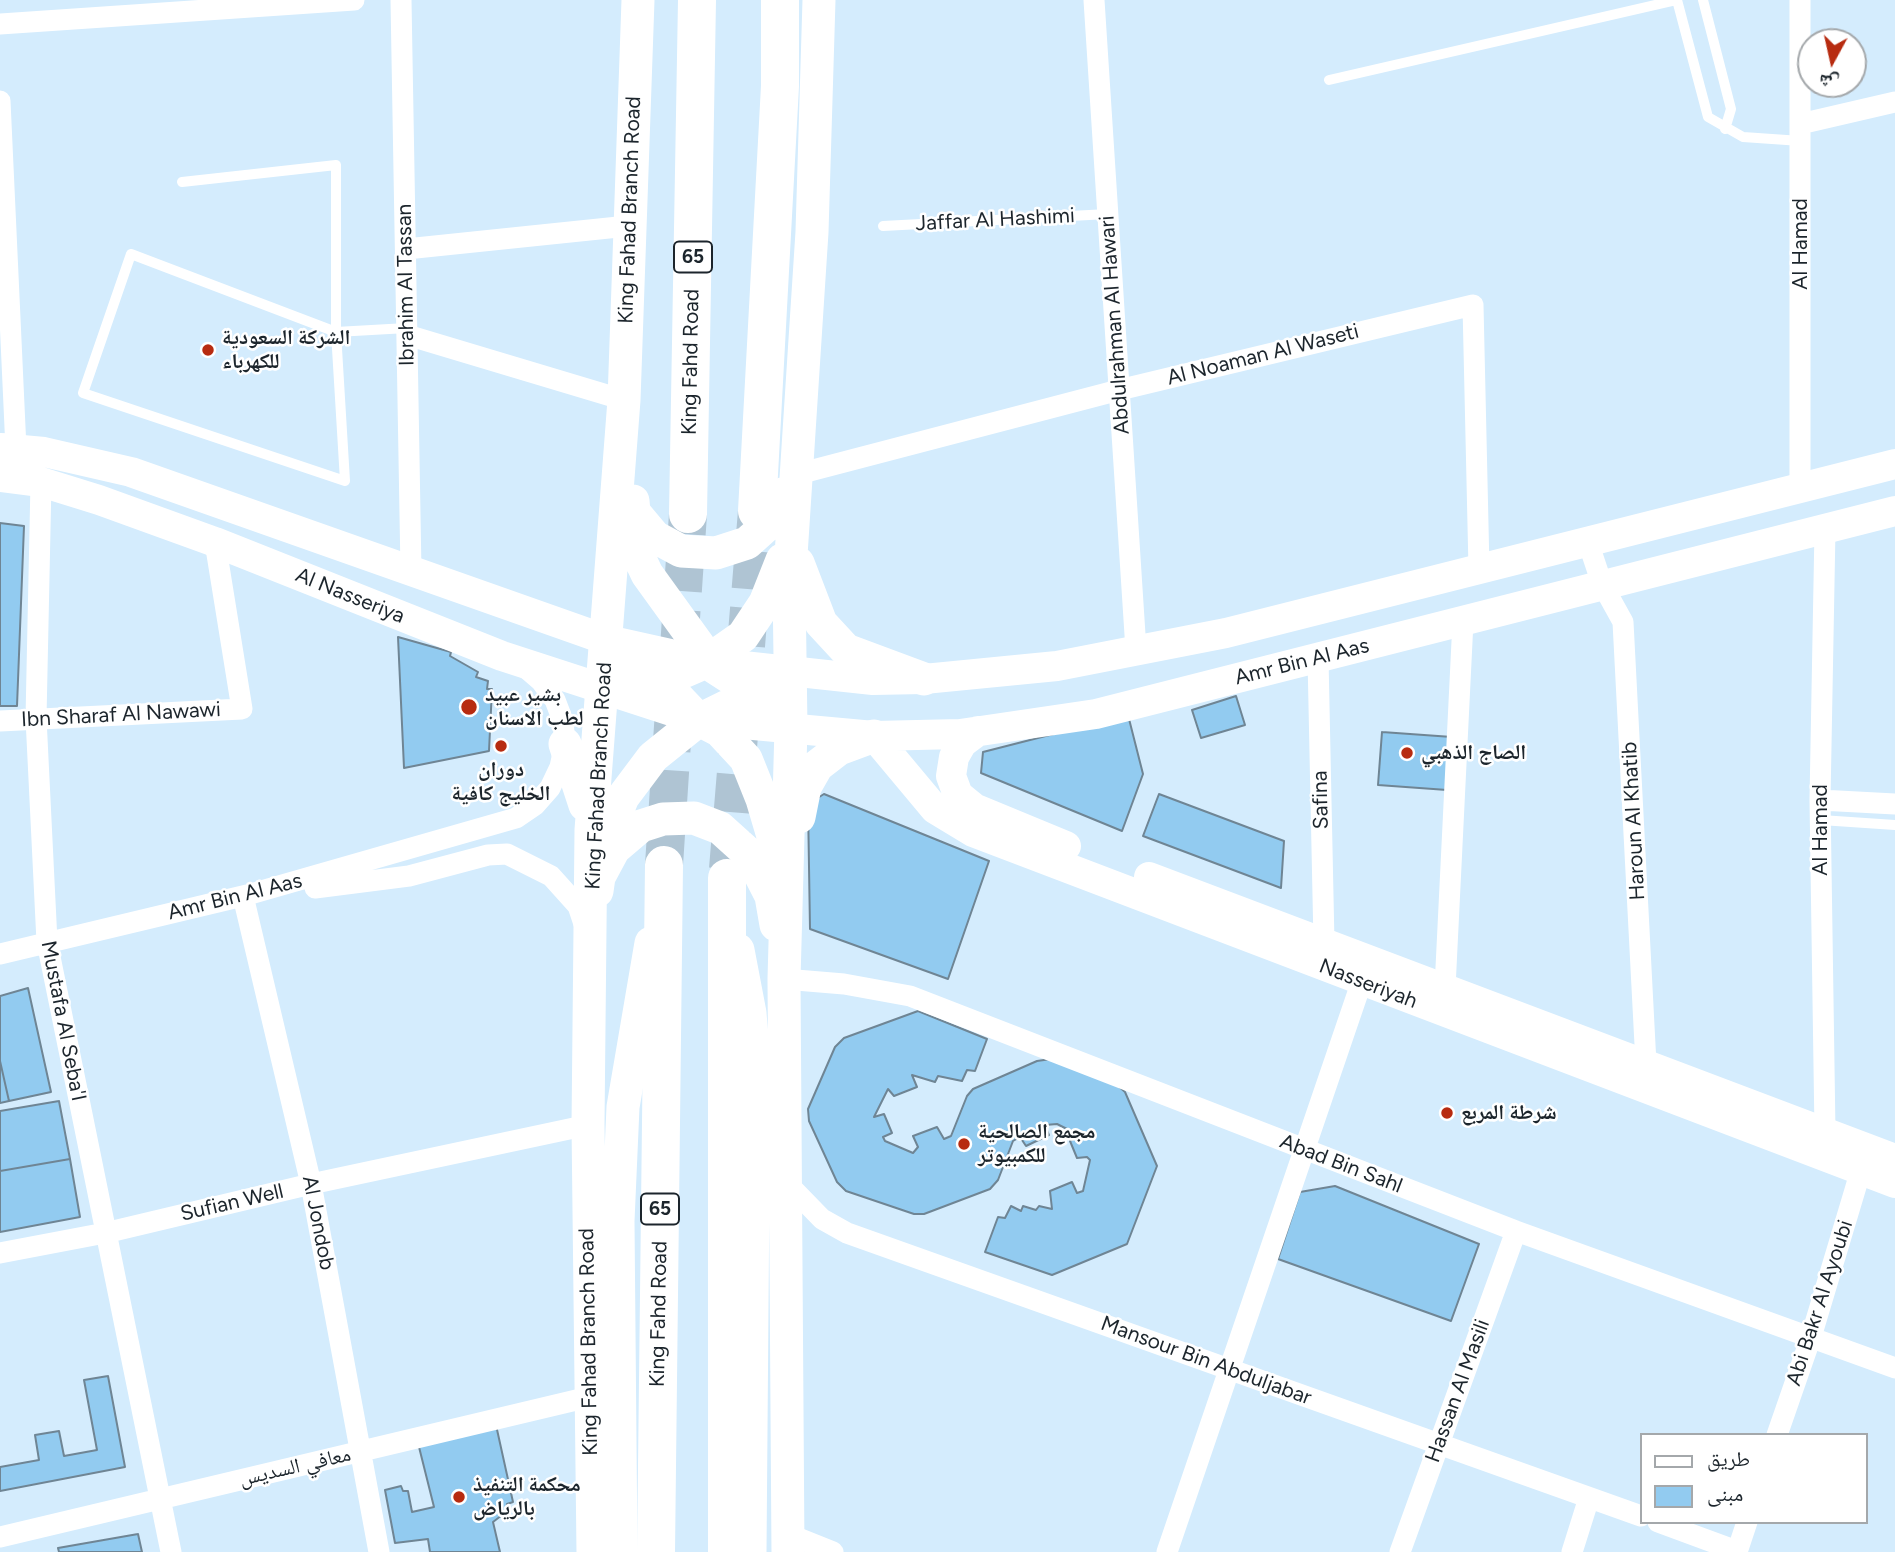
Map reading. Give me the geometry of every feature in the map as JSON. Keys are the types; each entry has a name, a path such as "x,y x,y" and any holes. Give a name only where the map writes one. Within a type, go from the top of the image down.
{"highway":[{"name":"King Fahd Road","path":"688,514 697,0"},
{"path":"757,510 780,86 780,0"},
{"name":"King Fahd Road","path":"656,1552 664,865"},
{"path":"727,878 727,1552"}],"main road":[{"name":"King Fahad Branch Road","path":"593,1552 589,1397 588,1125 591,830 622,423 638,0"},
{"path":"780,86 796,0"},
{"path":"788,1543 784,979 791,727 791,541 798,474 812,232 819,0"},
{"path":"622,423 634,512 655,537 681,551 716,553 747,542 777,516 800,441"},
{"path":"622,423 624,525 647,574 699,646 706,662 791,727"},
{"name":"Al Nasseriya","path":"5,447 44,452 131,472 607,640 706,662"},
{"path":"706,662 873,680 924,679 1057,666 1226,633 1895,464"},
{"name":"Al Nasseriya","path":"0,477 41,482 215,542 502,656 699,720"},
{"name":"Amr Bin Al Aas","path":"699,720 874,736 978,731 1096,714 1895,511"},
{"path":"603,689 662,681 706,662 743,636 765,603 791,541"},
{"path":"791,541 806,590 821,623 839,643 846,650 870,661 924,679"},
{"path":"607,640 662,681 699,720 720,731 746,759 762,799 787,885"},
{"path":"592,872 623,797 653,757 699,720 752,695 790,673"},
{"name":"Nasseriyah","path":"978,731 962,743 954,757 951,776 958,795 974,808 1324,943 1365,971 1445,988 1895,1159"},
{"path":"787,885 805,788 817,766 839,749 874,736"},
{"name":"Nasseriyah","path":"874,736 935,809 973,832 1365,971 1895,1183"},
{"path":"565,744 581,786 591,830"},
{"path":"591,942 599,877 614,849 641,826 663,819 694,818 720,828 750,855 771,896 784,979"},
{"path":"621,1552 618,1221 624,1107 664,865"},
{"path":"727,878 750,1013 754,1064 750,1552"}],"street":[{"path":"0,24 132,8 354,0"},
{"name":"Ibrahim Al Tassan","path":"401,0 411,571"},
{"name":"Abdulrahman Al Hawari","path":"1094,0 1136,650"},
{"name":"Al Hamad","path":"1800,0 1800,488"},
{"path":"0,102 5,447"},
{"path":"1801,132 1895,102"},
{"path":"406,249 628,226"},
{"name":"Al Noaman Al Waseti","path":"798,474 1119,390 1473,305 1479,569"},
{"path":"407,331 622,423"},
{"name":"Mustafa Al Seba'I","path":"41,482 36,718 47,942 171,1552"},
{"name":"Al Hamad","path":"1825,529 1821,810 1825,1132"},
{"name":"Haroun Al Khatib","path":"1588,541 1602,584 1623,622 1646,1064"},
{"name":"Ibn Sharaf Al Nawawi","path":"0,721 242,709 215,542"},
{"path":"1445,988 1463,621"},
{"path":"502,656 523,666 541,681 559,710 565,744"},
{"name":"Safina","path":"1318,658 1324,943"},
{"name":"Amr Bin Al Aas","path":"0,954 245,896 516,818 535,805 550,788 560,767 565,744"},
{"path":"1821,810 1895,804"},
{"path":"245,896 409,876 488,855 507,854 551,876 578,906 591,942"},
{"name":"Al Jondob","path":"245,896 311,1184 379,1552"},
{"path":"1167,1552 1365,971"},
{"name":"Abad Bin Sahl","path":"784,979 844,984 910,996 1516,1231 1895,1368"},
{"name":"Sufian Well","path":"0,1253 105,1233 311,1184 588,1125"},
{"name":"Abi Bakr Al Ayoubi","path":"1778,1433 1811,1337 1861,1170"},
{"name":"Mansour Bin Abduljabar","path":"786,1182 822,1219 847,1233 1640,1516"},
{"name":"Hassan Al Masili","path":"1400,1552 1516,1231"},
{"name":"معافي السديس","path":"0,1537 589,1397"},
{"path":"1572,1552 1589,1498"},
{"path":"1663,1524 1737,1551 1746,1524"},
{"path":"788,1543 833,1552"}],"lane":[{"path":"1329,80 1677,0 1708,117 1725,130 1743,136 1801,132"},
{"path":"1703,0 1731,109 1725,130"},
{"path":"182,182 336,165 336,332 345,481 83,393 131,254 336,332 407,331"},
{"name":"Jaffar Al Hashimi","path":"883,226 1108,214"},
{"path":"1821,810 1895,825"}],"building":[{"path":"0,523 24,526 17,706 0,706"},
{"path":"398,637 451,652 450,656 478,672 476,677 488,681 487,689 492,689 489,751 404,768"},
{"path":"1236,696 1245,725 1201,738 1192,710"},
{"path":"1128,715 1143,774 1122,831 981,773 983,752"},
{"path":"1382,732 1452,737 1447,790 1378,785"},
{"path":"824,794 989,861 948,979 810,929 808,804"},
{"path":"1159,794 1284,841 1281,888 1143,836"},
{"path":"28,988 51,1092 9,1101 0,1061 0,996"},
{"name":"مجمع الصالحية للكمبيوتر","path":"918,1011 987,1039 975,1071 967,1070 962,1081 938,1076 935,1082 912,1075 917,1087 894,1096 888,1089 874,1117 884,1114 892,1133 883,1137 885,1141 913,1153 918,1147 913,1136 937,1127 944,1139 951,1136 967,1096 973,1089 1037,1061 1051,1059 1115,1083 1125,1092 1157,1166 1127,1244 1052,1275 985,1252 998,1217 1005,1218 1011,1206 1021,1211 1023,1206 1036,1210 1039,1206 1052,1209 1050,1191 1072,1182 1077,1193 1083,1191 1090,1160 1087,1157 1077,1158 1070,1141 1079,1135 1057,1124 1045,1125 1049,1135 1026,1146 1020,1137 1013,1141 998,1180 990,1189 924,1214 914,1214 846,1191 837,1182 809,1121 808,1109 835,1047 844,1038"},
{"path":"0,1061 9,1101 0,1103"},
{"path":"59,1101 70,1159 0,1171 0,1111"},
{"path":"70,1159 80,1217 0,1232 0,1171"},
{"path":"1335,1186 1479,1244 1451,1321 1278,1259 1300,1192"},
{"path":"108,1376 125,1467 0,1491 0,1467 39,1460 35,1435 59,1431 64,1456 97,1450 84,1380"},
{"path":"496,1425 513,1502 507,1504 506,1512 493,1522 500,1552 430,1552 428,1539 395,1543 385,1490 401,1486 403,1491 408,1491 412,1512 434,1507 418,1443"},
{"path":"138,1534 142,1552 59,1552 58,1548"}],"tunnel":[{"path":"746,646 757,511"},
{"path":"679,648 688,514"},
{"path":"664,865 674,711"},
{"path":"728,869 740,723"}],"place":[{"name":"الشركة السعودية للكهرباء","path":"208,350"},
{"name":"بشير عبيد لطب الاسنان","path":"469,707"},
{"name":"دوران الخليج كافية","path":"501,746"},
{"name":"الصاج الذهبي","path":"1407,753"},
{"name":"شرطة المربع","path":"1447,1113"},
{"name":"مجمع الصالحية للكمبيوتر","path":"964,1144"},
{"name":"محكمة التنفيذ بالرياض","path":"459,1497"}]}
